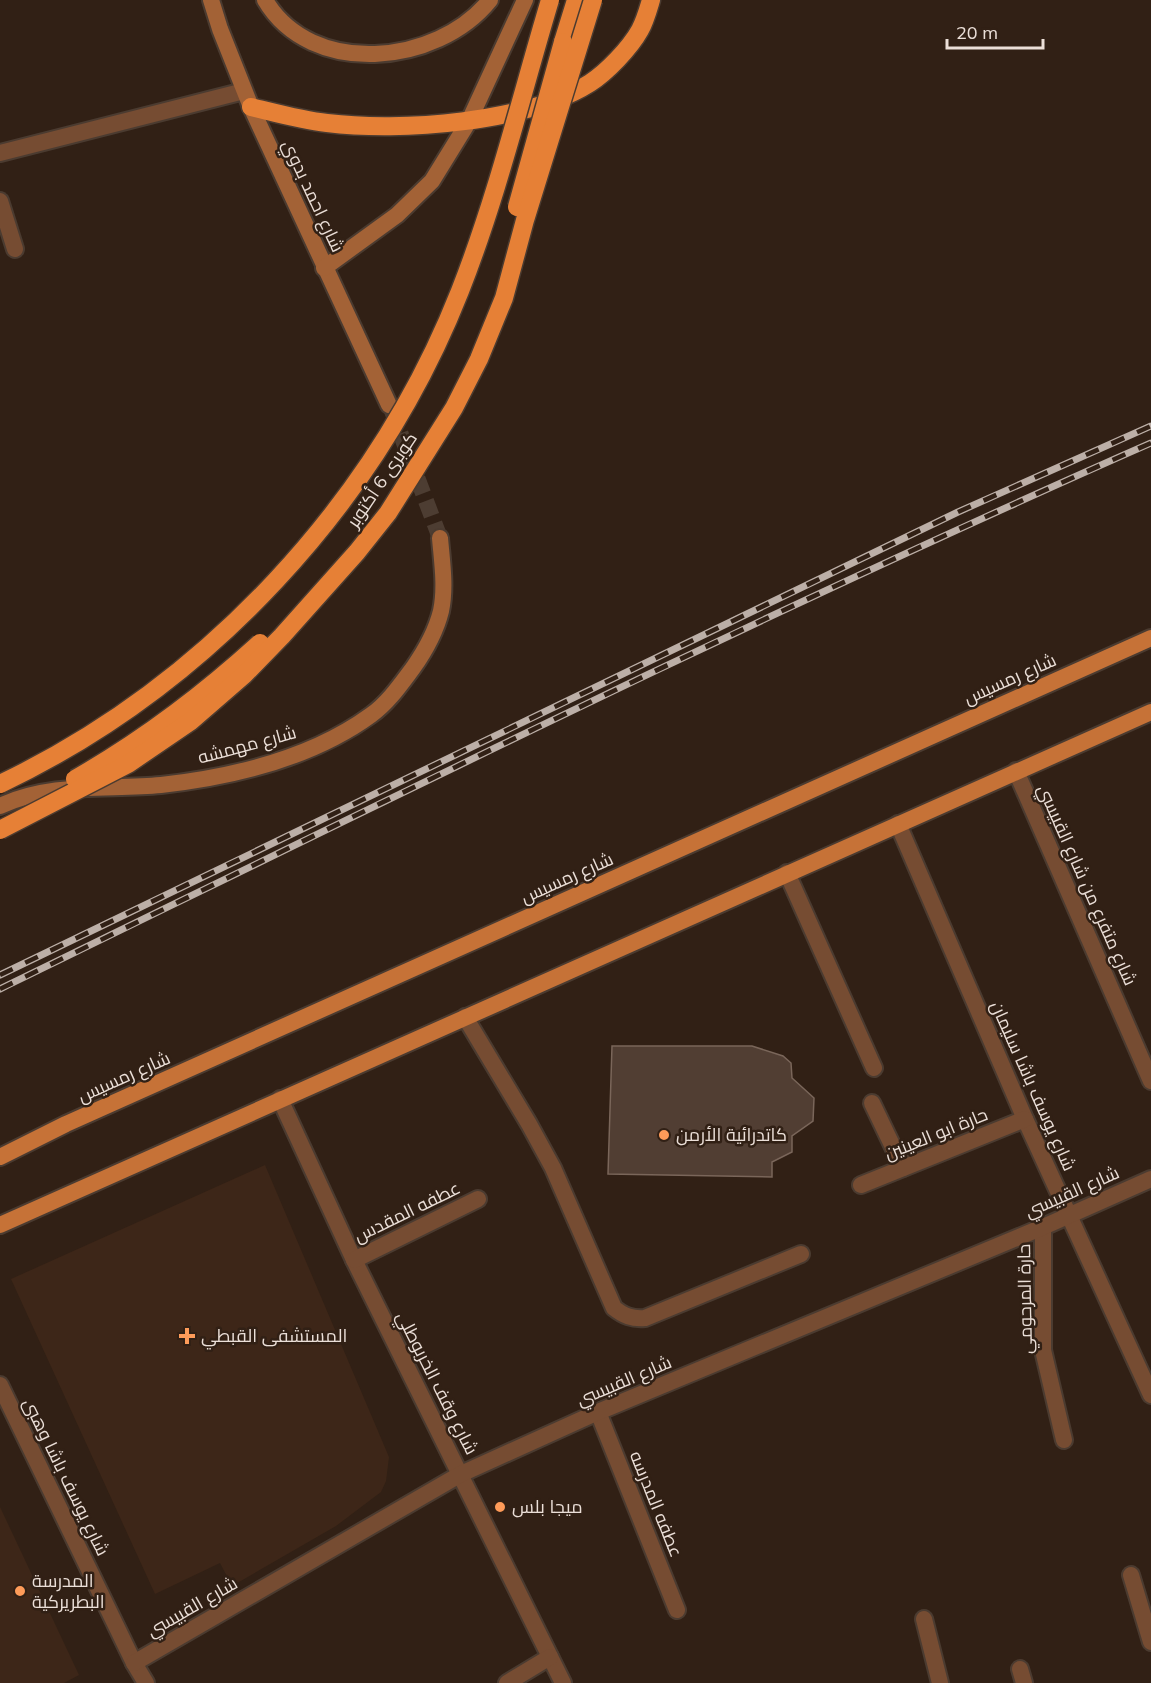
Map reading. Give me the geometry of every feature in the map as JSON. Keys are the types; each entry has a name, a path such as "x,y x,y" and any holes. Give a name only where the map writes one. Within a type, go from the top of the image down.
{"highway":[{"name":"كوبرى 6 أكتوبر","path":"0,784 26,772 97,730 165,683 227,629 277,579 338,507 391,428 425,367 460,292 487,214 550,0"},
{"path":"0,819 88,772 140,739 189,703 283,621 326,577 363,532 396,485 423,440 475,341 498,276 576,0"},
{"name":"كوبرى 6 أكتوبر","path":"0,830 128,764 191,721 244,675 282,636 357,552 388,513 454,408 479,359 504,298 525,220 593,0"},
{"path":"247,99 327,123 385,126 469,121 554,100 590,82 614,63 639,31 651,0"}],"main road":[{"name":"شارع احمد بدوي","path":"211,0 247,99 389,405"},
{"path":"265,0 288,28 318,46 351,53 388,54 423,45 456,29 490,0"},
{"path":"324,268 397,215 432,181 469,121 525,0"},
{"name":"شارع مهمشه","path":"0,806 14,799 41,792 162,785 233,772 290,757 338,736 372,714 400,686 420,658 433,633 441,611 444,590 440,538"},
{"name":"شارع رمسيس","path":"0,1157 66,1124 1151,638"},
{"path":"0,1225 1151,712"}],"street":[{"path":"0,153 247,99"},
{"path":"0,201 15,249"},
{"name":"شارع متفرع من شارع القبيسي","path":"1016,771 1151,1081"},
{"name":"شارع يوسف باشا سليمان","path":"898,824 1025,1119 1151,1395"},
{"path":"787,873 874,1068"},
{"path":"465,1017 553,1168 614,1308 622,1315 645,1318 801,1254"},
{"name":"شارع وقف الخربوطلي","path":"280,1100 354,1260 563,1683"},
{"path":"873,1103 903,1168"},
{"name":"حارة ابو العينين","path":"861,1185 1025,1119"},
{"name":"شارع القبيسي","path":"134,1663 461,1474 598,1412 1043,1227 1151,1179"},
{"name":"عطفه المقدس","path":"354,1260 478,1199"},
{"name":"حارة المرحومي","path":"1043,1227 1043,1350 1064,1440"},
{"name":"شارع يوسف باشا وهبى","path":"0,1384 134,1663 146,1683"},
{"name":"عطفه المدرسه","path":"598,1412 677,1610"},
{"path":"1131,1575 1151,1642"},
{"path":"924,1619 940,1683"},
{"path":"507,1683 550,1657"}],"shaded area":[{"name":"المستشفى القبطي","path":"265,1165 389,1457 386,1481 381,1492 336,1526 232,1586 220,1563 155,1594 11,1279"},
{"name":"المدرسة البطريركية","path":"0,1507 79,1675 64,1683 0,1683"}],"building":[{"path":"612,1046 752,1046 783,1056 791,1063 792,1078 814,1098 813,1121 792,1136 792,1152 772,1162 772,1177 608,1174"}],"tunnel":[{"path":"392,411 440,538"}],"railway":[{"path":"0,975 958,512 1151,426"},
{"path":"0,989 717,642 1151,443"}],"place":[{"name":"كاتدرائية الأرمن","path":"664,1135"},
{"name":"المستشفى القبطي","path":"187,1336"},
{"name":"ميجا بلس","path":"500,1507"},
{"name":"المدرسة البطريركية","path":"20,1591"}]}
